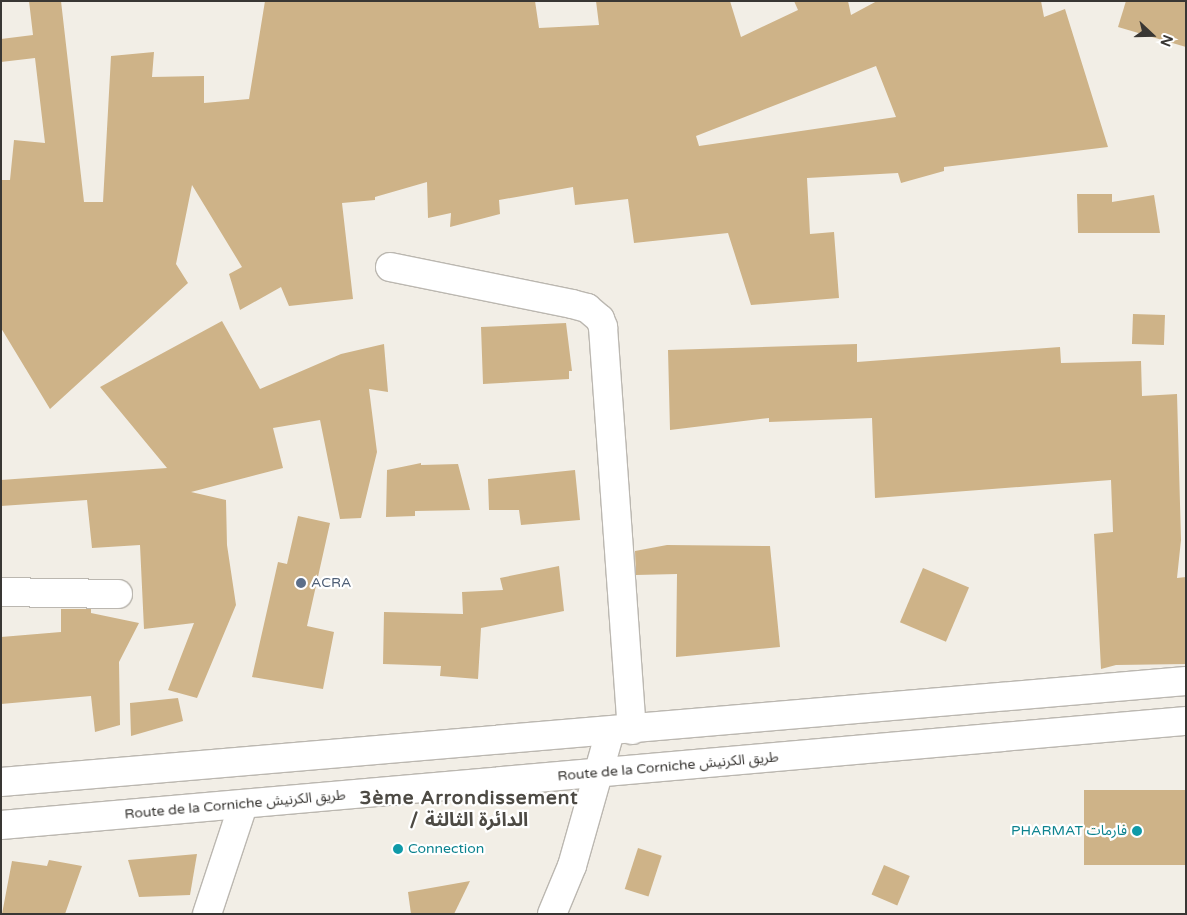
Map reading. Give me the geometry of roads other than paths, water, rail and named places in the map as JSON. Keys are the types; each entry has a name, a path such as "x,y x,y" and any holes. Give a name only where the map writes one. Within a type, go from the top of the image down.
{"street":[{"path":"390,267 587,308 600,319 603,327 621,731 598,774 572,866 552,914"},
{"path":"1,592 118,594"},
{"path":"1,782 621,731 1186,681"},
{"name":"Route de la Corniche طريق الكرنيش","path":"1,825 1186,721"},
{"path":"206,914 243,805"}],"place":[{"name":"ACRA","path":"301,583"},
{"name":"PHARMAT فارمات","path":"1137,831"},
{"name":"Connection","path":"398,849"}],"district":[{"name":"3ème Arrondissement / الدائرة الثالثة","path":"469,810"}]}
